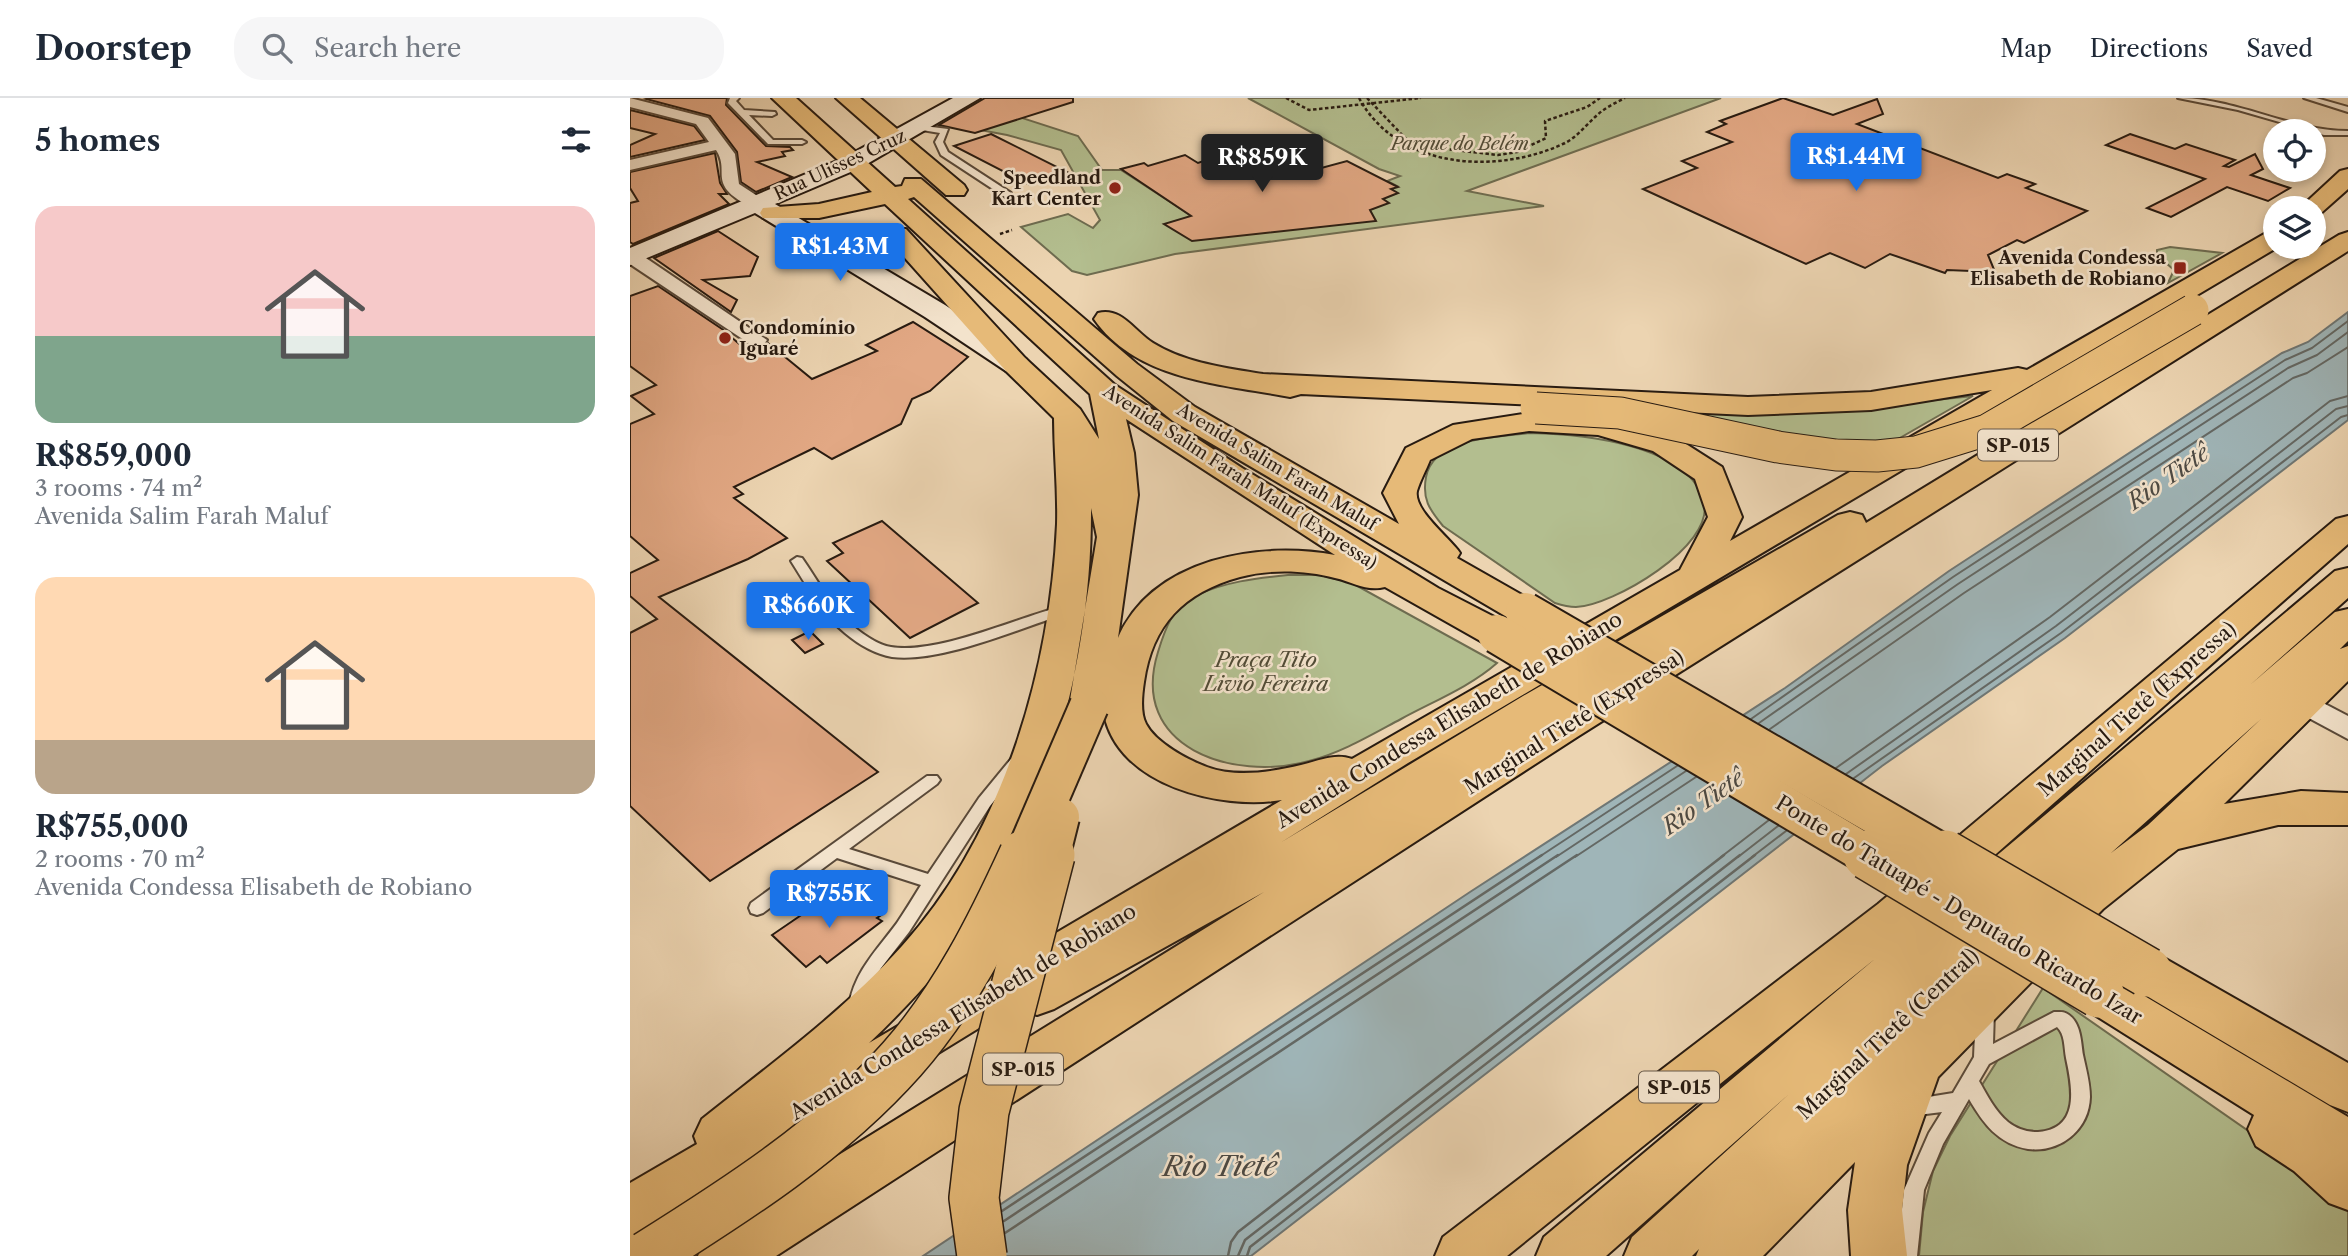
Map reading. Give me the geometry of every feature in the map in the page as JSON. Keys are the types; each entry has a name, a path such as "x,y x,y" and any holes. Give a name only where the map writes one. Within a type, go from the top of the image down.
{"highway":[{"path":"813,98 853,132 886,146"},
{"name":"Avenida Salim Farah Maluf","path":"847,98 886,146 930,184 987,248 1184,414 1460,573 1511,623"},
{"path":"763,106 802,142 842,167"},
{"path":"763,106 842,167 1016,365 1069,416 1094,456 1114,548"},
{"path":"2326,196 2348,176"},
{"path":"762,206 816,220 881,210 930,184"},
{"name":"Avenida Salim Farah Maluf","path":"930,184 985,216 1143,349 1209,373 1263,383"},
{"name":"Avenida Salim Farah Maluf (Expressa)","path":"881,210 951,253 1104,391 1230,475 1424,596 1511,623"},
{"path":"985,216 987,248"},
{"name":"Avenida Condessa Elisabeth de Robiano","path":"647,1203 1394,753 2263,245"},
{"path":"1263,383 1323,393 1620,413 1778,447 1836,455 1877,456 1916,452 1987,430 2193,310 2294,259 2336,247"},
{"name":"Marginal Tietê (Expressa)","path":"726,1256 1563,727 2336,247"},
{"path":"1093,340 1184,386 1252,402 1522,407"},
{"path":"1263,383 1672,404 1790,406 1871,401 1977,386 2051,370"},
{"path":"982,1256 974,1198 984,1111 1089,706 1114,548 1121,495 1118,453 1104,391"},
{"path":"647,1203 682,1168 881,1000 929,947 972,888 1004,827 1034,744 1059,644 1073,539 1074,490 1069,416"},
{"path":"1460,573 1411,516 1400,494 1406,466 1420,450 1443,436 1530,422 1587,424 1630,432 1662,443 1693,459 1710,473 1724,492 1728,513 1714,549 1693,576"},
{"name":"SP-015","path":"1325,838 1798,551 1919,485 2023,442"},
{"name":"Marginal Tietê (Expressa)","path":"1464,1256 1894,917 2348,526"},
{"path":"1394,753 1296,784 1254,790 1194,780 1169,767 1144,747 1127,726 1122,702 1130,652 1144,621 1169,594 1243,565 1283,561 1333,565 1424,596"},
{"name":"Marginal Tietê (Central)","path":"1564,1256 2348,579"},
{"name":"Marginal Tietê (Central)","path":"1652,1256 2056,876 2348,621"},
{"name":"Ponte do Tatuapé - Deputado Ricardo Izar","path":"1511,623 2124,991 2348,1146"},
{"path":"1724,1256 2087,896 2163,837 2348,659"},
{"path":"647,1256 740,1198 799,1155 845,1117 904,1056 942,1006 994,920 1089,706"},
{"path":"2163,837 2279,806 2323,805 2348,808"},
{"path":"826,1094 860,1088 1325,838"},
{"name":"Marginal Tietê (Expressa)","path":"802,1208 851,1156 1292,872 1325,838"},
{"path":"2348,1059 2200,983 2124,991 2150,1048 2313,1154 2348,1185"},
{"name":"Ponte do Tatuapé - Deputado Ricardo Izar","path":"2124,991 2348,1089"},
{"path":"1879,1256 1873,1230 1877,1175 1898,1110 1929,1054"}],"street":[{"name":"Rua Ulisses Cruz","path":"630,257 762,206 886,146 969,98"},
{"path":"630,102 696,118 727,154 726,174 730,185 1016,365"},
{"path":"630,165 721,144"},
{"path":"630,257 757,340"},
{"path":"2304,703 2348,729"}],"lane":[{"path":"735,98 731,101 763,106 771,142 802,142"},
{"path":"2182,98 2239,108 2324,133 2348,132"},
{"path":"2308,98 2348,110"},
{"path":"919,127 945,131 939,142 944,153 1008,195"},
{"path":"797,561 845,626 868,642 890,652 911,653 944,646 1063,610"},
{"path":"857,1022 862,986 992,790 1034,744"},
{"path":"757,908 932,780"},
{"path":"834,851 932,882"},
{"path":"1907,1256 1914,1190 1957,1101 1983,1058 1985,999"},
{"path":"1970,1082 1989,1114 2001,1128 2016,1138 2037,1142 2054,1138 2070,1126 2078,1114 2082,1096 2079,1078 2069,1028 2061,1019 2054,1020 1983,1058"},
{"path":"1898,1110 1957,1101"}],"path":[{"path":"1286,98 1310,110 1421,98"},
{"path":"1359,98 1402,144 1424,155 1497,161 1551,149 1569,141 1602,111 1625,98"},
{"path":"1367,98 1408,141 1437,148 1498,155 1534,146 1546,138 1545,121 1584,110 1601,98"}],"green space":[{"name":"Parque do Belém","path":"1248,98 1721,98 1467,191 1544,206 1175,254 1087,275 1072,271 1021,227 1068,214 1093,228 1100,220 1061,150 1007,135 943,123 976,103 1078,136 1102,170 1121,170 1198,220 1353,209 1397,193 1391,189 1397,186 1387,181 1400,176 1379,169"},
{"path":"2170,247 2222,253 2168,283 2174,270 2157,255 2157,250"},
{"path":"1973,396 1891,443 1810,441 1654,408 1849,409"},
{"path":"1530,433 1575,436 1629,446 1677,466 1694,482 1704,502 1703,519 1694,537 1658,571 1613,596 1576,607 1555,603 1443,526 1430,509 1425,492 1426,477 1431,464 1441,454 1469,441"},
{"name":"Praça Tito Livio Fereira","path":"1288,575 1320,575 1352,583 1497,663 1463,687 1367,737 1309,761 1279,766 1249,766 1220,761 1194,750 1173,734 1158,712 1153,685 1158,652 1170,620 1187,601 1206,591 1240,581"},
{"path":"2043,988 2319,1180 2348,1210 2348,1256 1919,1256 1923,1212 1933,1171 1950,1136"}],"water":[{"name":"Rio Tietê","path":"2348,312 2348,420 2065,638 1882,766 1251,1256 923,1256 1470,892 1785,688 1949,571 2282,353 2308,342"}],"building":[{"path":"727,98 726,105 766,146 790,147 793,150 782,152 785,156 757,162 792,177 756,192 741,182 737,152 710,116 646,99"},
{"path":"985,98 1073,98 1073,102 975,133 939,125"},
{"path":"1783,98 1833,115 1877,99 1883,114 1857,124 1998,178 2007,174 2035,184 2026,188 2087,211 2024,243 2017,240 1988,255 1995,272 1947,270 1945,273 1890,254 1865,268 1830,253 1806,264 1643,189 1697,168 1682,161 1732,142 1707,132 1726,124 1720,121"},
{"path":"630,110 694,126 705,140 630,157 630,145 655,134 630,128"},
{"path":"991,134 1067,172 1030,185 954,146"},
{"path":"2130,134 2175,149 2186,144 2235,160 2224,166 2229,167 2255,154 2263,169 2251,175 2263,179 2263,182 2290,188 2276,196 2263,196 2263,199 2227,187 2171,217 2147,208 2205,179 2106,145"},
{"path":"1275,148 1314,170 1347,161 1398,187 1391,189 1398,193 1383,199 1389,203 1370,210 1376,221 1192,241 1164,224 1191,216 1121,169 1144,163 1148,166 1185,155 1198,163 1230,152 1242,158"},
{"path":"715,153 720,183 727,194 719,194 729,204 633,244 630,242 630,203 638,201 630,188 630,172"},
{"path":"718,231 758,257 750,276 703,280 737,300 731,312 654,258"},
{"path":"658,286 722,329 745,349 764,347 768,343 812,379 877,351 866,345 913,322 968,357 930,391 912,399 901,424 832,459 814,448 734,487 743,494 734,498 787,538 748,559 659,597 878,772 710,881 630,806 630,633 657,619 630,596 630,573 658,560 630,536 630,424 654,414 631,396 656,385 630,366 630,296"},
{"path":"882,521 978,603 910,638 827,561 843,553 833,543"},
{"path":"810,631 823,644 805,653 792,640"},
{"path":"859,892 883,914 877,918 882,921 827,963 820,956 806,967 772,935 816,905 828,915"}],"place":[{"name":"Speedland Kart Center","path":"1115,188"},
{"name":"Avenida Condessa Elisabeth de Robiano","path":"2180,268"},
{"name":"Condomínio Iguaré","path":"725,338"}]}
